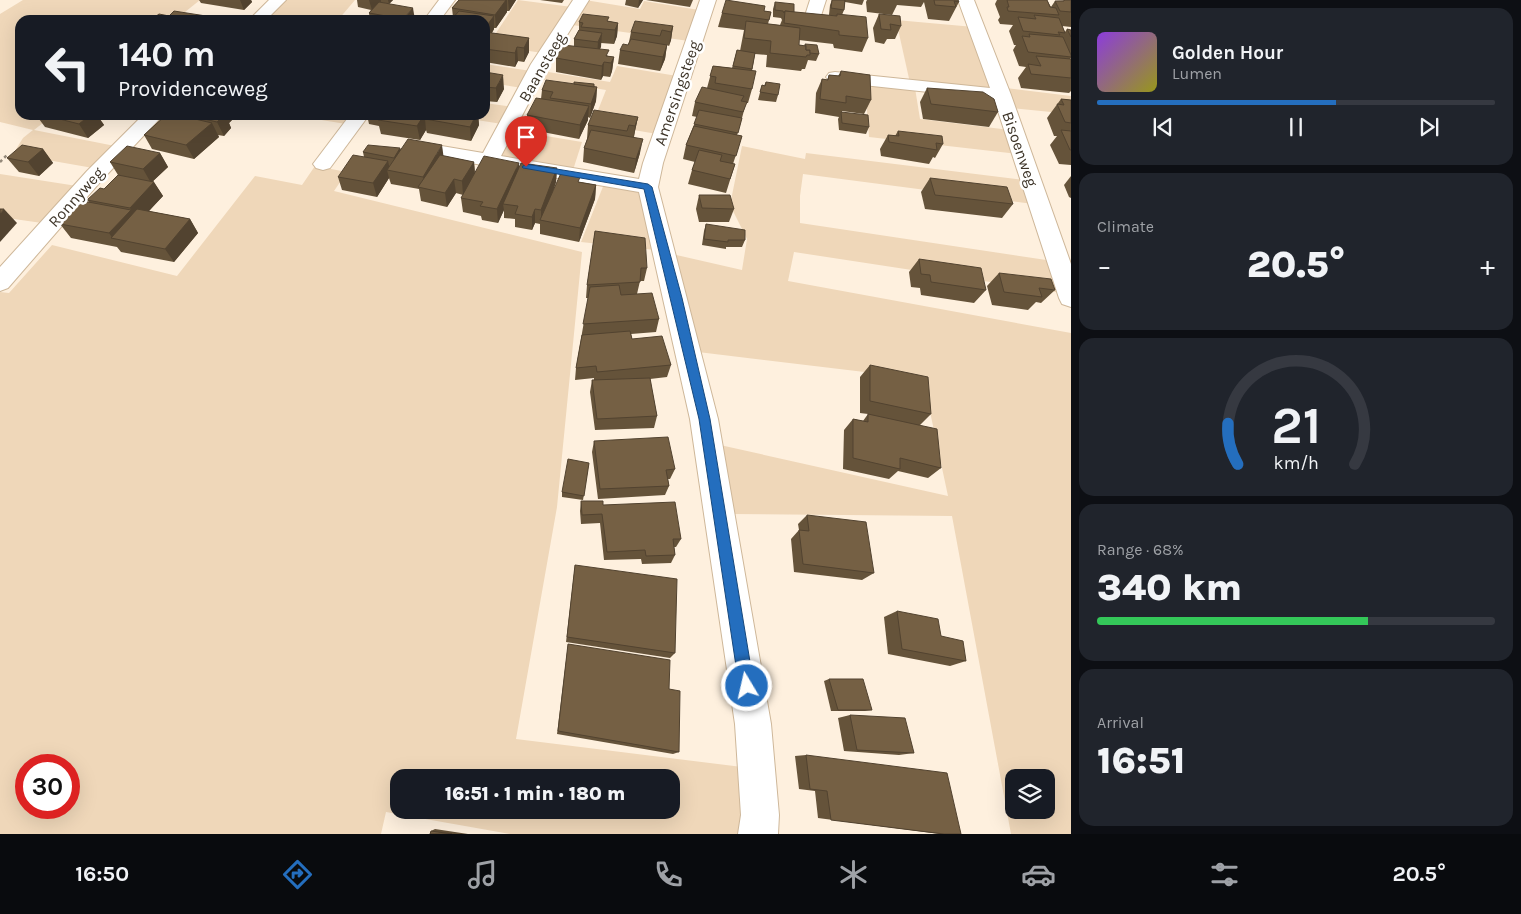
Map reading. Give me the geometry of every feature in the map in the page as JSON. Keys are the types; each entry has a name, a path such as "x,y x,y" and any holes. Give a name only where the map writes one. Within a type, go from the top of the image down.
{"street":[{"path":"262,15 278,0"},
{"path":"436,15 447,0"},
{"name":"Baansteeg","path":"489,160 497,141 523,100 540,64 581,0"},
{"name":"Amersingsteeg","path":"648,187 652,163 708,0"},
{"path":"810,25 818,0"},
{"name":"Bisoenweg","path":"966,0 1002,95 1071,298"},
{"path":"835,76 1002,95"},
{"name":"Ronnyweg","path":"0,282 94,176 149,120"},
{"path":"323,164 356,120"},
{"path":"424,149 648,187 677,298 704,419 753,724 760,815 758,834"}],"path":[{"path":"0,162 8,154"}],"shaded area":[{"path":"23,0 200,0 181,15 15,15 15,120 47,120 34,130 115,146 93,168 13,154 23,138 33,130 0,122 0,14"},
{"path":"283,0 355,0 342,15 267,15"},
{"path":"518,0 572,7 543,53 490,45 490,42"},
{"path":"585,0 640,9 644,1 699,10 689,41 572,25"},
{"path":"896,20 974,27 991,91 910,83"},
{"path":"490,65 531,71 522,88 490,83"},
{"path":"617,66 677,76 657,134 593,123 606,90 538,79 542,71 610,82"},
{"path":"865,84 915,88 920,119 1010,130 1018,154 869,137"},
{"path":"1006,88 1071,96 1071,114 1011,108"},
{"path":"490,104 513,107 502,124 477,120 490,120"},
{"path":"322,120 350,120 346,124"},
{"path":"510,130 582,142 573,170 507,159 499,151"},
{"path":"742,146 805,159 806,153 1025,180 1033,204 803,174 800,196 800,223 1053,261 1062,293 794,252 788,281 1071,333 1071,834 1011,834 1008,819 1055,819 1055,769 1005,769 1005,802 952,516 730,514 720,445 948,496 923,379 698,352 672,254 742,270 747,239 730,205"},
{"path":"315,166 347,172 334,191 582,252 557,507 516,739 742,767 742,834 510,834 425,819 680,819 680,769 390,769 390,813 386,812 381,834 0,834 0,292 9,293 52,245 177,276 255,176 302,185"},
{"path":"0,174 77,186 42,223 0,217"},
{"path":"604,184 642,192 655,250 581,242"}],"building":[{"path":"459,0 506,0 495,15 452,8"},
{"path":"726,0 765,6 764,11 771,12 769,20 722,13"},
{"path":"832,0 845,0 844,10 831,8"},
{"path":"934,0 958,0 959,2 954,1 956,7 935,5"},
{"path":"1007,0 1047,0 1050,7 1056,8 1059,15 1008,11"},
{"path":"1071,0 1071,12 1060,11 1055,1"},
{"path":"379,2 413,8 407,15 369,13"},
{"path":"775,2 794,4 794,12 785,11 784,13 783,11 775,10"},
{"path":"174,11 200,15 170,15"},
{"path":"459,11 487,15 455,15"},
{"path":"785,11 866,17 868,38 839,35 839,31 784,23"},
{"path":"583,14 609,17 607,21 618,23 615,30 581,27 583,23 579,22"},
{"path":"879,14 900,16 901,26 890,24 891,30 881,29"},
{"path":"1034,15 1059,18 1065,33 1058,32 1060,35 1023,31 1018,17 1036,19"},
{"path":"635,21 673,26 671,32 662,30 660,36 631,32"},
{"path":"746,21 800,28 799,45 806,46 806,50 810,50 810,55 806,57 770,53 771,41 744,38"},
{"path":"579,30 602,33 598,42 574,39"},
{"path":"490,33 529,38 524,48 517,47 515,53 490,50"},
{"path":"1029,34 1063,37 1071,57 1028,52 1022,36 1030,37"},
{"path":"631,39 667,45 663,57 620,50 623,44 628,45"},
{"path":"805,44 817,45 819,54 810,53 810,50 806,50"},
{"path":"563,45 609,50 606,56 614,57 611,63 604,62 602,66 556,58"},
{"path":"737,50 755,53 752,69 733,66"},
{"path":"1036,56 1071,59 1071,78 1031,74 1028,64 1041,66"},
{"path":"713,66 756,71 752,89 715,83 716,77 710,76"},
{"path":"841,71 870,75 871,100 846,96 846,103 820,99 822,79 828,80 829,75 840,76"},
{"path":"490,73 503,75 496,88 490,87"},
{"path":"546,80 597,87 591,104 550,98 553,92 542,90"},
{"path":"574,82 594,84 594,87 574,84"},
{"path":"766,82 780,84 778,95 760,92 762,85 765,86"},
{"path":"702,87 744,96 741,101 747,102 743,112 695,102"},
{"path":"927,88 983,92 994,99 998,112 931,104"},
{"path":"536,98 589,106 580,125 527,115"},
{"path":"1061,99 1071,100 1071,123 1065,122 1057,104 1064,105"},
{"path":"594,110 638,117 635,126 629,125 627,131 588,125"},
{"path":"699,110 742,118 738,133 694,124"},
{"path":"841,112 868,115 869,127 842,123"},
{"path":"63,120 84,120 79,124"},
{"path":"160,120 199,120 212,123 186,145 144,135"},
{"path":"378,120 421,120 417,126"},
{"path":"431,120 474,120 470,127"},
{"path":"694,126 742,136 736,156 686,145"},
{"path":"591,130 643,139 636,159 584,148"},
{"path":"1061,130 1071,131 1071,150 1070,150"},
{"path":"898,131 942,136 943,144 936,143 937,150 889,142 888,135 899,136"},
{"path":"408,139 442,145 423,177 387,170"},
{"path":"22,145 43,149 28,162 7,158"},
{"path":"368,145 400,148 394,158 363,152"},
{"path":"127,146 160,153 143,169 110,162"},
{"path":"699,150 722,155 720,161 735,164 730,179 692,170"},
{"path":"353,155 388,161 373,183 338,177"},
{"path":"440,155 474,162 462,181 454,179 445,193 418,187"},
{"path":"484,156 519,163 497,209 480,206 483,202 461,198"},
{"path":"521,163 557,168 541,210 535,209 532,217 515,214 518,206 503,204"},
{"path":"561,173 580,177 578,182 596,185 580,228 540,220"},
{"path":"118,175 154,182 130,208 87,200 100,188 104,189"},
{"path":"930,178 1007,187 1013,204 935,195"},
{"path":"699,195 730,195 734,209 702,208"},
{"path":"83,201 131,210 109,233 60,224"},
{"path":"137,209 190,219 165,249 111,238"},
{"path":"706,224 745,230 745,240 728,240 728,242 704,239"},
{"path":"595,231 645,238 647,268 641,268 640,282 587,285"},
{"path":"919,259 981,268 986,290 931,282 930,275 921,274"},
{"path":"999,273 1051,279 1055,290 1039,288 1042,297 1004,292"},
{"path":"619,285 621,295 652,293 659,319 583,324 590,287"},
{"path":"630,331 632,339 662,336 671,365 597,372 596,366 576,368 582,335"},
{"path":"870,365 928,377 931,414 870,401"},
{"path":"650,378 657,416 597,419 592,380"},
{"path":"868,414 937,429 941,468 900,458 900,469 853,458 853,419 868,422"},
{"path":"668,437 675,469 666,470 669,486 600,489 594,441"},
{"path":"568,459 589,463 584,496 562,492"},
{"path":"581,501 603,501 603,505 675,502 681,539 673,539 675,555 646,556 645,550 607,552 602,514 582,515"},
{"path":"807,515 866,522 874,573 803,564 799,530 809,531"},
{"path":"575,565 677,579 675,653 567,637"},
{"path":"897,611 938,619 941,636 963,641 966,661 902,649"},
{"path":"568,644 670,660 669,689 680,691 679,752 558,731"},
{"path":"829,679 863,679 872,710 838,710"},
{"path":"850,715 905,718 914,753 857,750"},
{"path":"806,755 947,773 961,834 944,834 831,820 827,791 810,789"},
{"path":"431,831 452,834 430,834"}],"route":[{"path":"526,167 648,187 677,298 704,419 718,517 747,686"}]}
